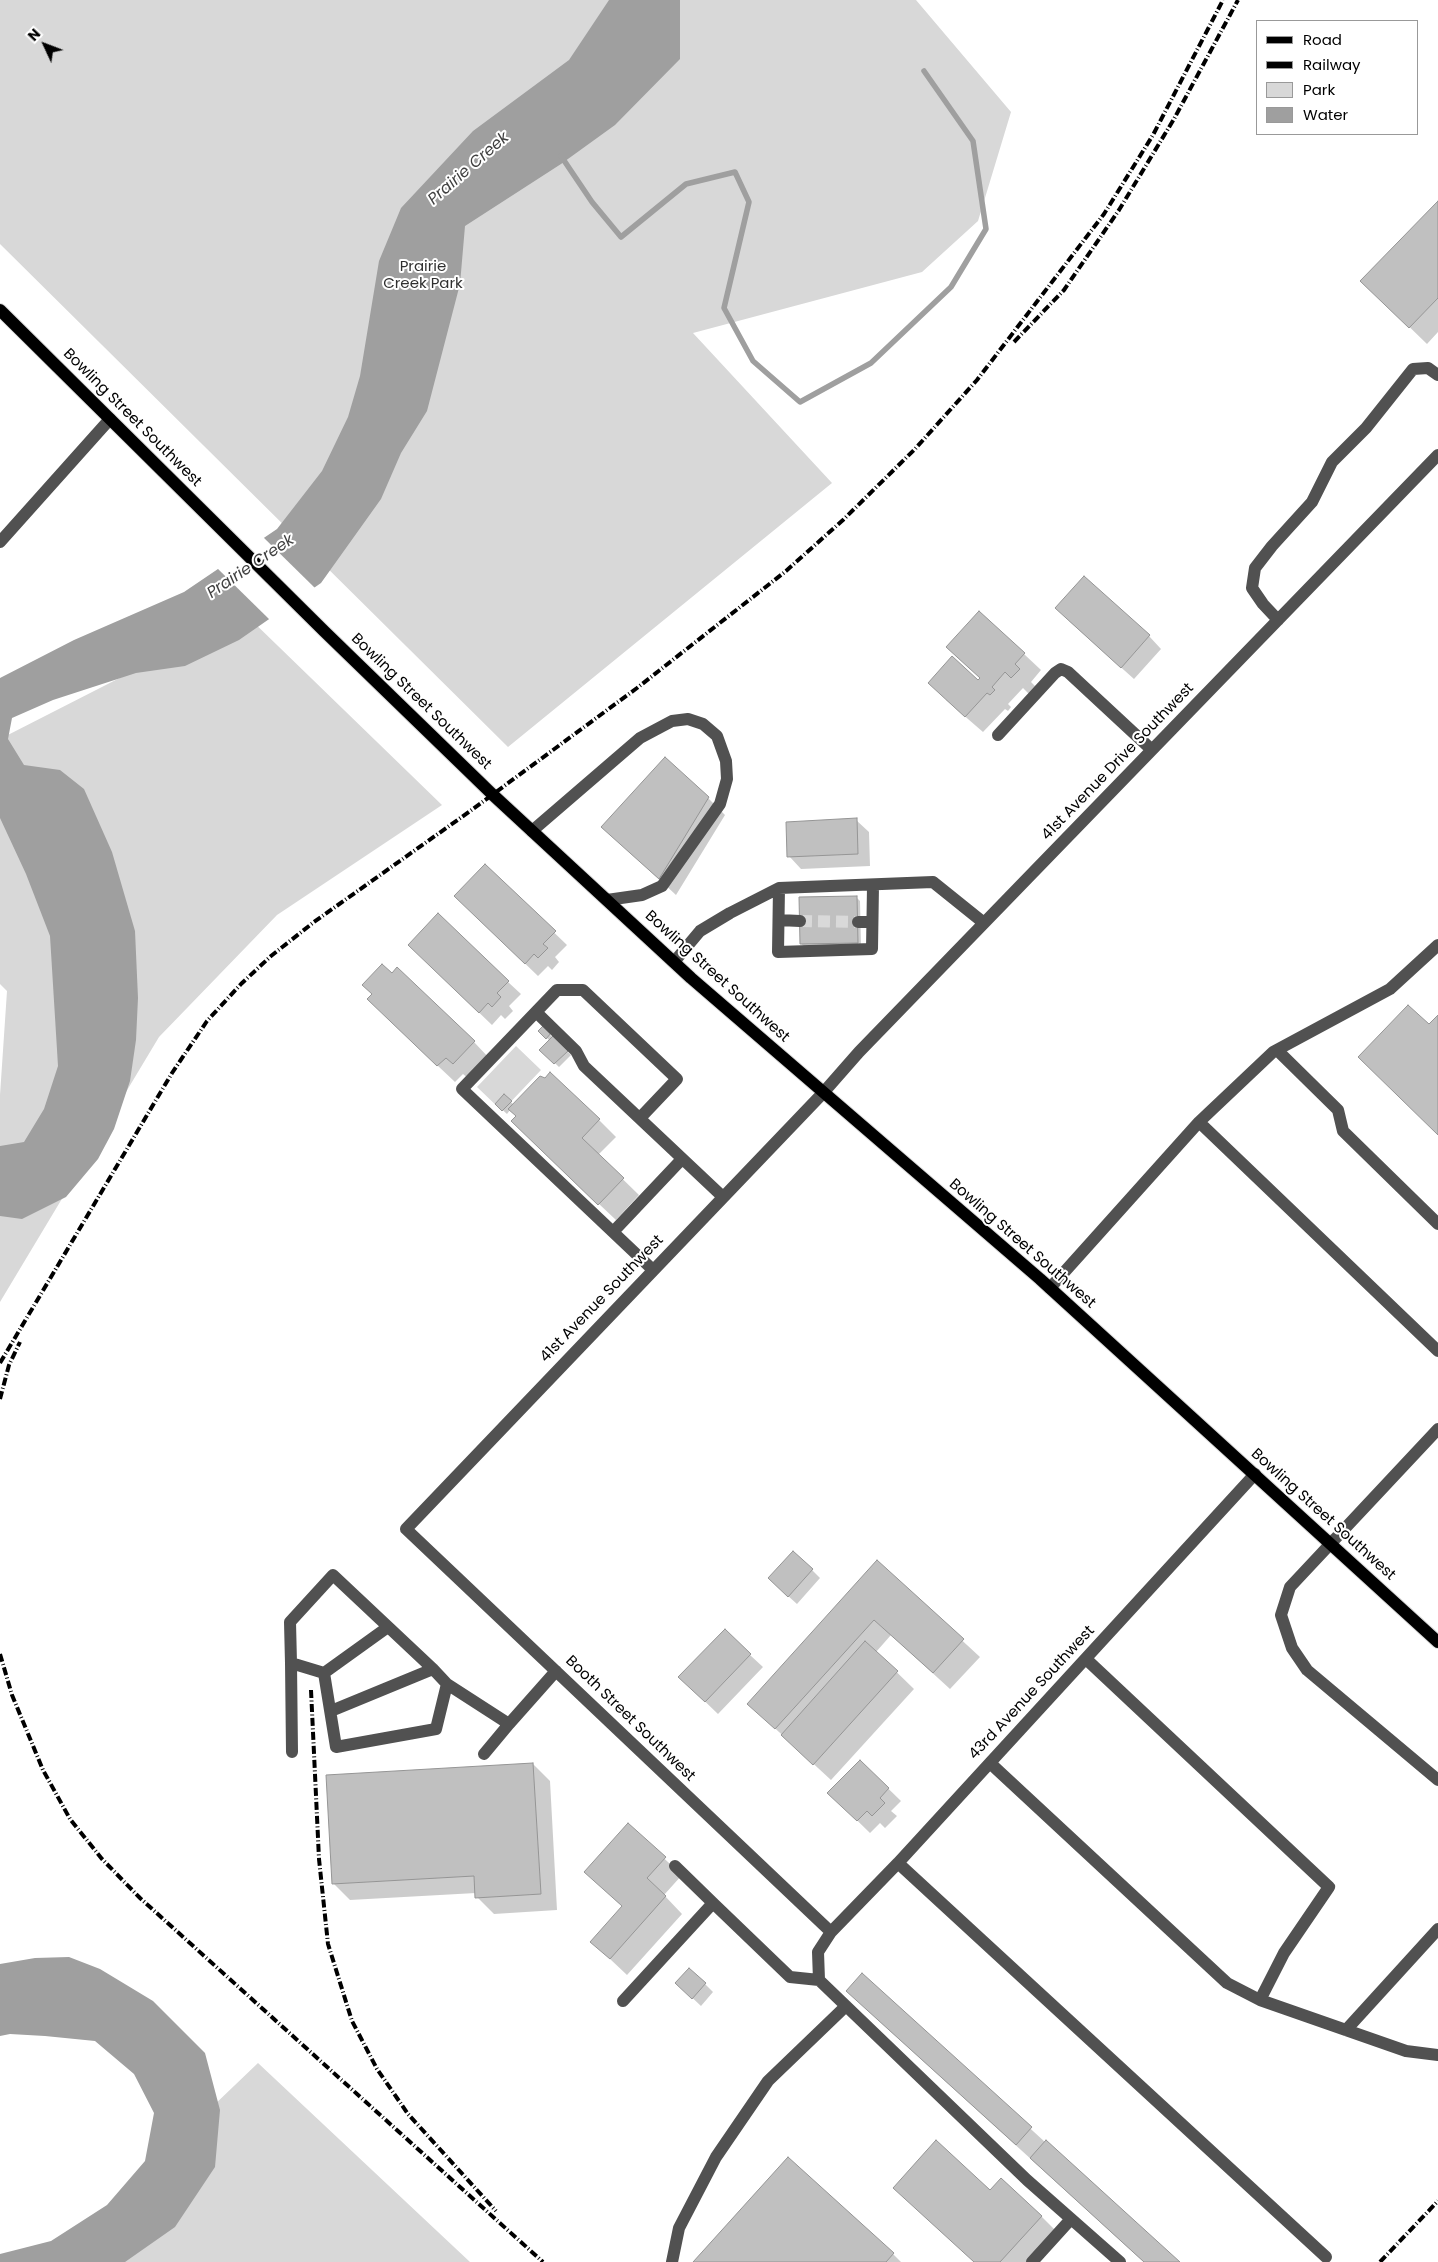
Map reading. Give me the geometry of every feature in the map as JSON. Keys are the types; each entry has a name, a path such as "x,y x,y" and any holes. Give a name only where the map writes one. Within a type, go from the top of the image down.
{"main road":[{"name":"Bowling Street Southwest","path":"0,310 325,632 532,831 674,962 1050,1288 1438,1642"}],"street":[{"path":"1278,620 1263,604 1252,588 1255,568 1272,546 1312,502 1332,462 1366,428 1413,369 1428,368 1438,375"},
{"path":"0,542 5,530 110,420"},
{"name":"41st Avenue Drive Southwest","path":"823,1093 866,1045 1438,455"},
{"path":"998,735 1055,672 1061,669 1068,672 1152,750"},
{"path":"532,831 640,738 672,721 688,719 703,724 717,736 726,761 727,779 720,804 662,886 642,895 607,900"},
{"path":"674,962 700,931 779,888 873,886 933,882 984,923"},
{"path":"779,888 778,952 872,948 873,886"},
{"path":"779,920 800,921"},
{"path":"858,922 872,922"},
{"path":"1050,1288 1199,1122 1277,1050 1390,990 1438,945"},
{"path":"640,1118 677,1079 583,990 557,990 462,1089 652,1269"},
{"path":"536,1012 576,1051 584,1066 723,1197"},
{"path":"1277,1050 1338,1110 1343,1131 1438,1224"},
{"name":"41st Avenue Southwest","path":"406,1529 652,1269 823,1093"},
{"path":"1199,1122 1438,1351"},
{"path":"613,1232 682,1159"},
{"path":"1438,1429 1290,1587 1281,1615 1292,1648 1307,1670 1438,1780"},
{"name":"43rd Avenue Southwest","path":"819,1980 818,1952 831,1932 898,1863 1255,1474"},
{"name":"Booth Street Southwest","path":"406,1529 831,1932"},
{"path":"292,1752 290,1622 333,1575 448,1684 510,1724"},
{"path":"324,1673 388,1627"},
{"path":"1086,1658 1329,1887 1284,1953 1260,2000"},
{"path":"291,1663 324,1673"},
{"path":"332,1711 433,1669"},
{"path":"484,1754 556,1671"},
{"path":"324,1673 332,1711 336,1747 436,1729 448,1684"},
{"path":"990,1763 1227,1982 1260,2000 1406,2051 1438,2055"},
{"path":"898,1863 1326,2257"},
{"path":"675,1866 790,1978 819,1980 1027,2180 1120,2262"},
{"path":"623,2001 713,1903"},
{"path":"1346,2030 1438,1929"},
{"path":"672,2262 679,2228 716,2157 768,2081 846,2006"},
{"path":"1032,2262 1072,2219"}],"green space":[{"name":"Prairie Creek Park","path":"0,0 916,0 1011,112 978,221 922,272 693,333 832,483 508,747 0,244"},
{"path":"245,614 442,805 277,915 159,1037 0,1302 0,1095 7,991 0,984 0,739"},
{"path":"516,1046 541,1070 502,1111 477,1087"},
{"path":"258,2063 470,2262 41,2262 72,2241"}],"water":[{"name":"Prairie Creek","path":"609,0 680,0 680,59 615,125 561,164 465,226 460,284 427,411 401,453 381,499 321,583 239,640 185,666 136,673 53,700 12,718 8,739 24,765 60,770 84,789 112,852 135,931 138,998 136,1040 130,1081 114,1129 98,1159 66,1197 22,1219 0,1216 0,1146 24,1142 44,1109 58,1066 50,936 26,874 0,818 0,678 74,640 184,592 277,529 322,471 348,417 360,376 379,261 401,208 473,131 569,60"},
{"path":"69,1957 100,1969 153,2001 205,2053 220,2110 215,2167 175,2227 125,2262 0,2262 0,2254 51,2241 107,2205 145,2161 154,2113 134,2074 95,2041 10,2034 0,2036 0,1964 35,1958"}],"pier":[{"path":"262,536 316,589 271,621 216,567"}],"building":[{"path":"1438,201 1438,298 1409,328 1360,281"},
{"path":"1084,576 1150,635 1121,668 1055,608"},
{"path":"979,611 1025,653 1015,664 1020,669 1011,678 1005,672 992,687 995,690 990,695 987,693 965,717 928,683 952,656 978,680 980,678 946,647"},
{"path":"665,757 709,797 659,879 601,827"},
{"path":"857,818 858,854 787,857 786,822"},
{"path":"485,864 556,931 543,944 548,948 538,958 534,954 525,964 454,896"},
{"path":"857,896 858,943 800,944 799,897"},
{"path":"438,913 509,981 497,993 501,997 492,1007 488,1003 479,1013 408,945"},
{"path":"382,964 392,973 397,967 475,1041 453,1064 446,1058 437,1066 367,999 372,994 362,985"},
{"path":"1408,1005 1429,1024 1438,1015 1438,1135 1358,1057"},
{"path":"543,1026 551,1033 546,1039 538,1031"},
{"path":"553,1036 568,1051 554,1064 539,1050"},
{"path":"550,1072 600,1119 582,1138 624,1178 598,1205 511,1121 516,1116 508,1109 540,1076 545,1078"},
{"path":"504,1094 512,1101 502,1111 495,1104"},
{"path":"793,1551 813,1569 788,1597 768,1578"},
{"path":"877,1560 964,1639 933,1673 874,1620 775,1729 747,1704"},
{"path":"725,1629 751,1654 705,1702 678,1677"},
{"path":"865,1641 898,1671 813,1765 781,1735"},
{"path":"860,1760 889,1788 880,1798 885,1803 872,1816 867,1811 857,1821 827,1793"},
{"path":"533,1763 541,1894 475,1898 474,1876 332,1884 326,1775"},
{"path":"628,1823 666,1857 647,1878 666,1896 610,1959 590,1942 622,1906 584,1872"},
{"path":"689,1968 706,1983 692,1999 675,1983"},
{"path":"862,1973 1032,2127 1016,2145 846,1991"},
{"path":"936,2140 990,2190 1001,2178 1042,2216 1000,2262 974,2262 893,2188"},
{"path":"1046,2140 1180,2262 1144,2262 1030,2158"},
{"path":"788,2157 894,2253 886,2262 693,2262"}],"waterway":[{"path":"561,156 592,202 621,237 686,184 735,172 749,202 724,308 753,361 800,402 871,363 951,287 986,229 973,141 924,71"}],"tunnel":[{"path":"800,921 858,922"}],"railway":[{"path":"0,1363 172,1073 207,1021 241,984 271,956 314,922 473,809 637,688 786,571 843,520 915,449 977,380 1104,214 1153,135 1223,0"},
{"path":"1014,342 1064,290 1119,210 1174,119 1238,0"},
{"path":"0,1399 9,1365 20,1342"},
{"path":"0,1654 12,1695 43,1770 70,1819 102,1859 140,1898 543,2262"},
{"path":"311,1690 319,1859 328,1944 352,2021 377,2069 408,2114 496,2211"},
{"path":"1380,2262 1438,2201"}]}
